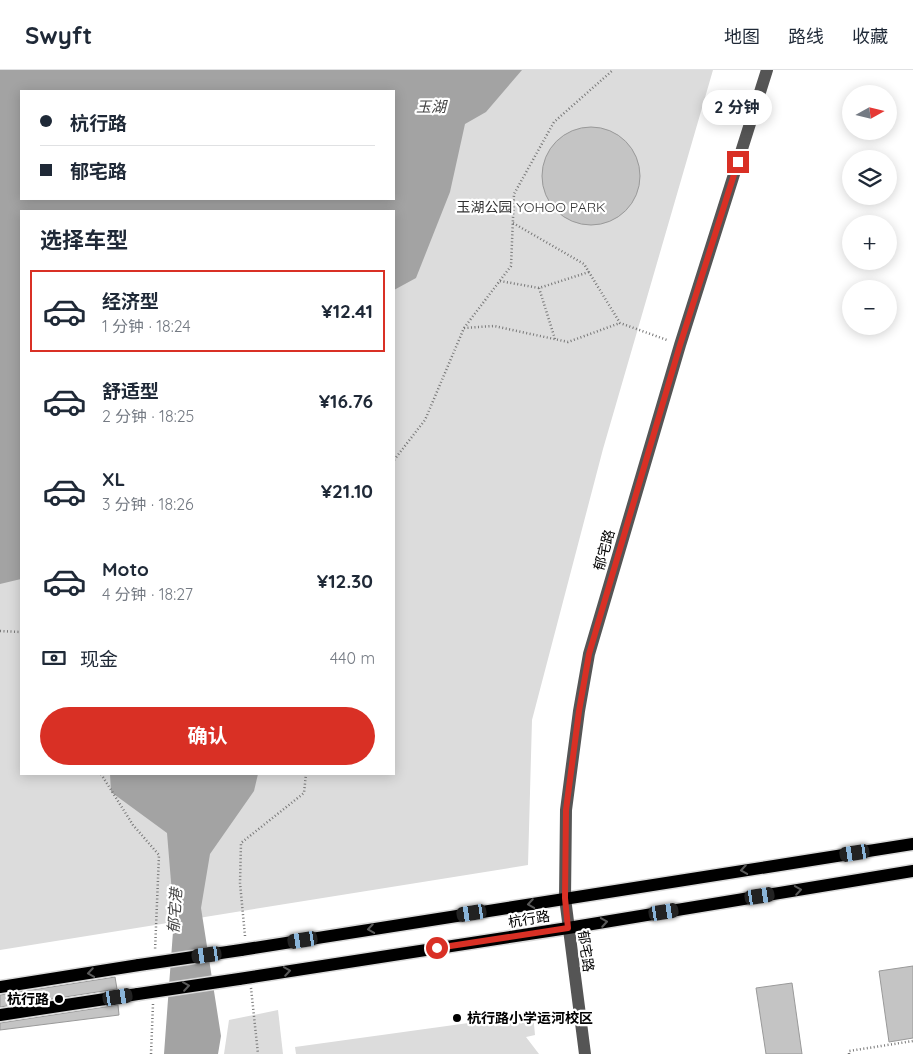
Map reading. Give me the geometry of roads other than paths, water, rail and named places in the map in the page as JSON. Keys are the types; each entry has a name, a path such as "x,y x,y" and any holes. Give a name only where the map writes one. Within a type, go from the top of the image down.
{"main road":[{"name":"杭行路","path":"0,987 913,844"},
{"name":"杭行路","path":"0,1015 568,928 913,871"}],"street":[{"name":"郁宅路","path":"585,1054 565,898 566,810 579,711 589,654 680,345 767,70"}],"water":[{"name":"玉湖","path":"0,70 522,70 486,112 465,124 450,192 416,278 395,289 395,210 20,210 20,579 0,584"},
{"name":"郁宅港","path":"110,775 258,775 254,791 210,854 201,908 221,1036 218,1054 164,1054 174,918 167,833 111,792"}],"place":[{"name":"杭行路","path":"59,999"},
{"name":"杭行路小学运河校区","path":"457,1018"}],"park label":[{"name":"玉湖公园 YOHOO PARK","path":"531,207"}]}
